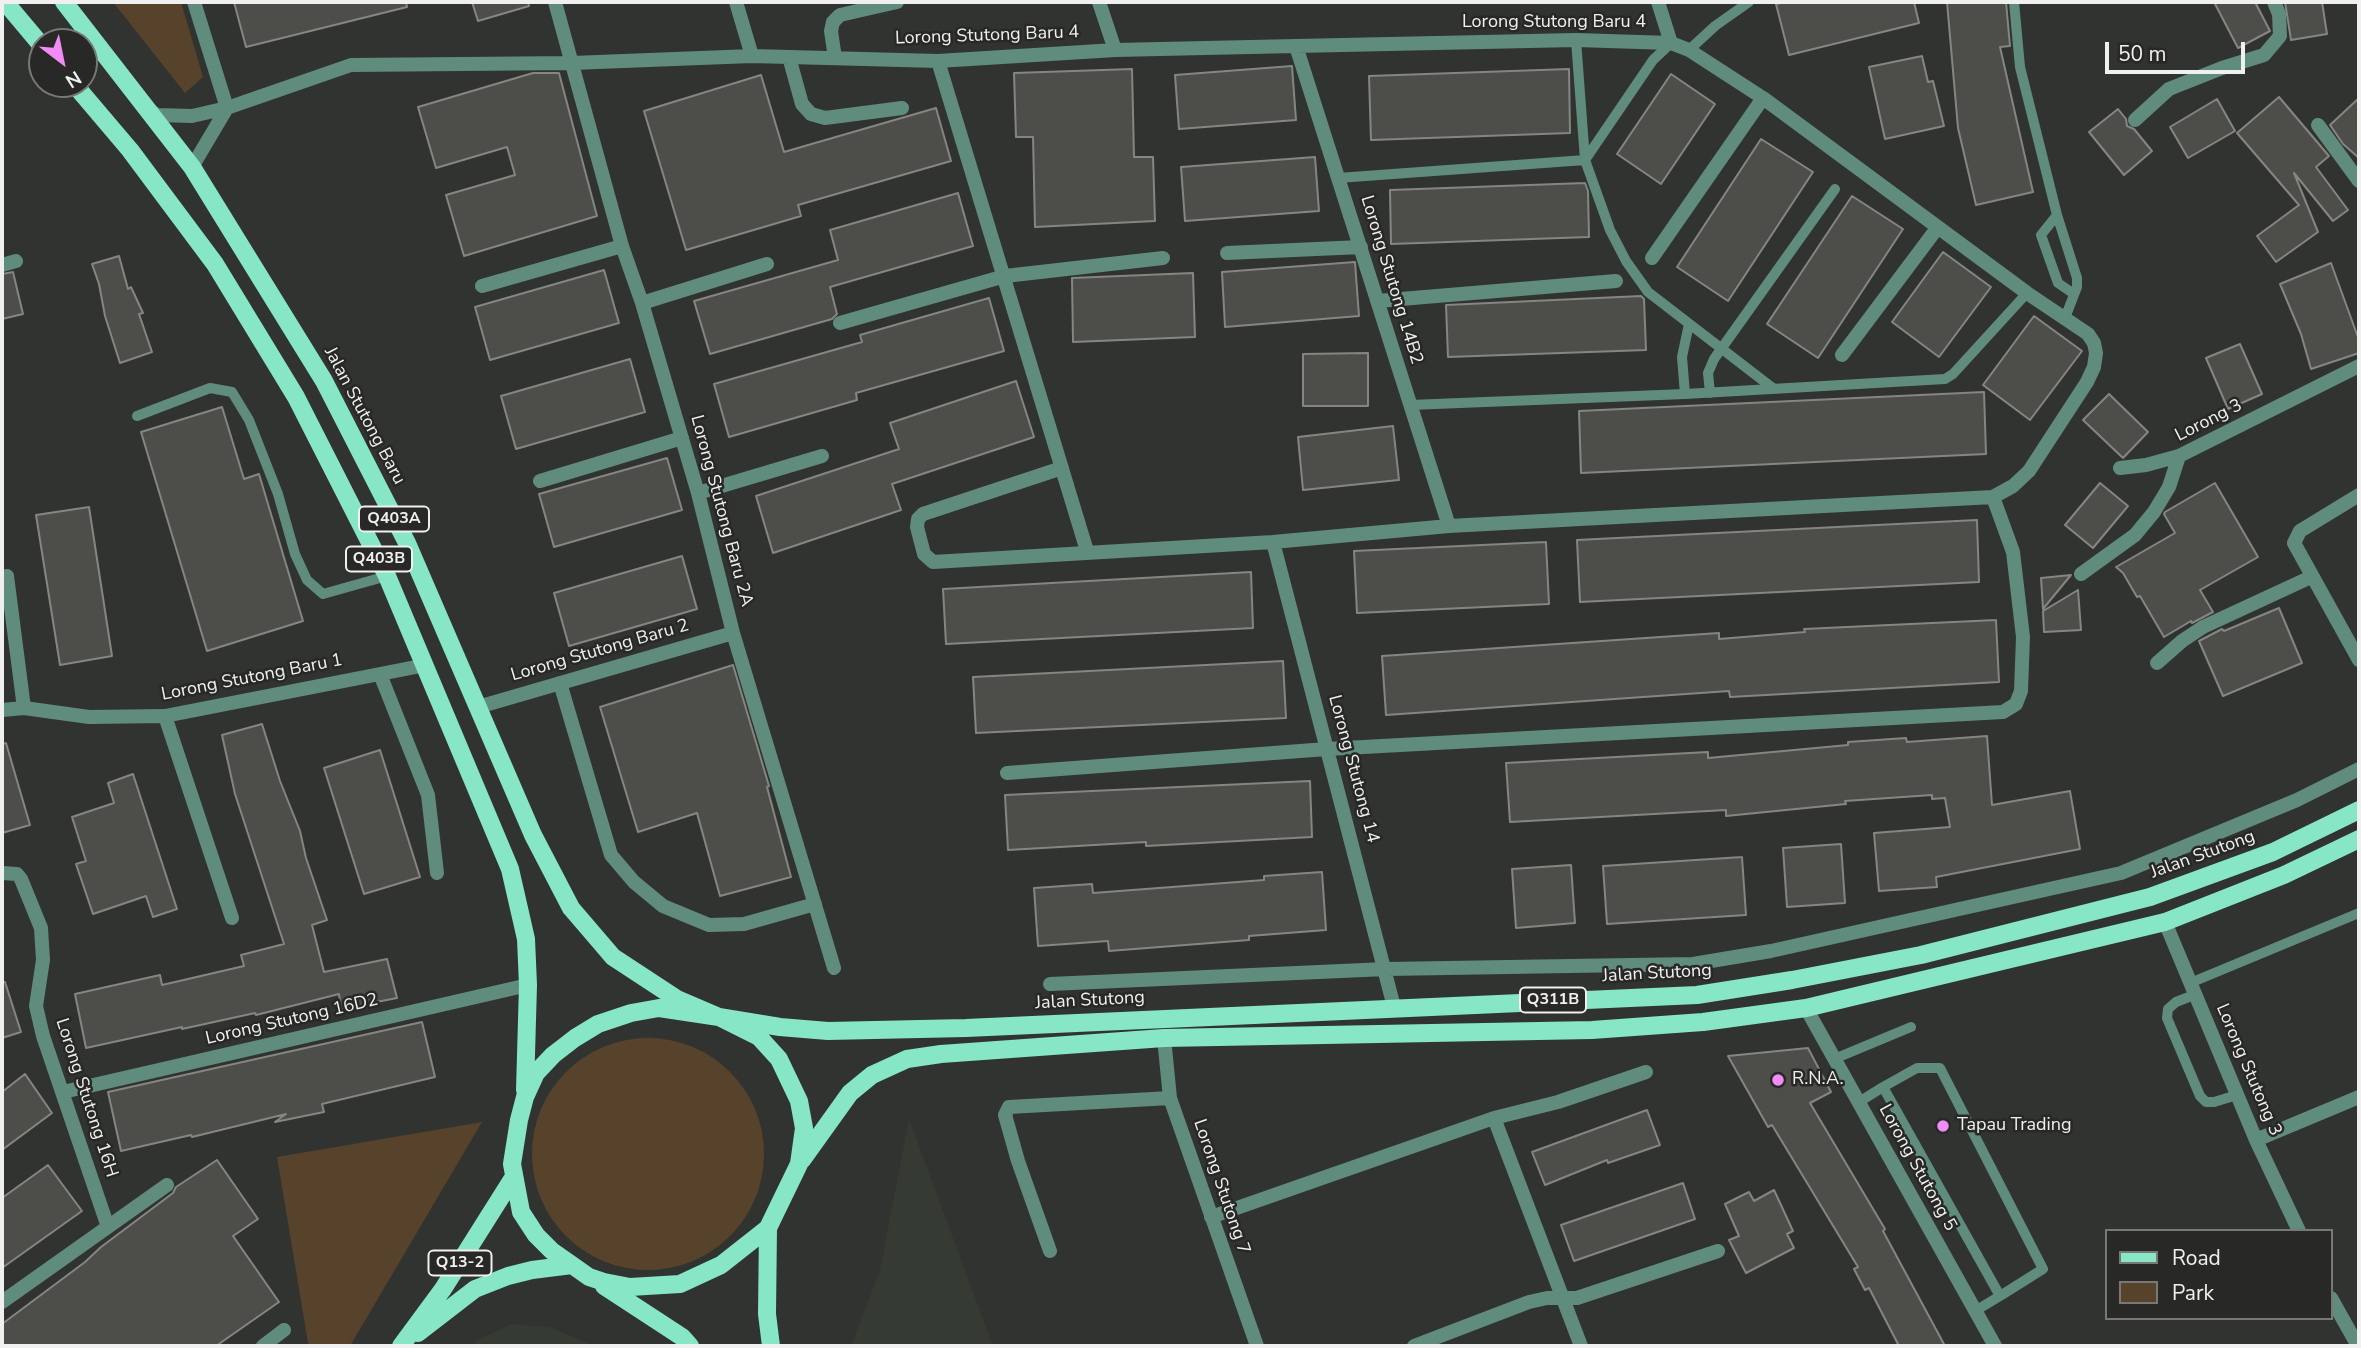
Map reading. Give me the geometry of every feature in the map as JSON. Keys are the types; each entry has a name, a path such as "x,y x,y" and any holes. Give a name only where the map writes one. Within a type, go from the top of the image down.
{"main road":[{"path":"5,2 28,29"},
{"name":"Jalan Stutong Baru","path":"64,2 192,167 324,381 407,543 533,835 571,908 613,957 677,999 719,1017"},
{"name":"Q403B","path":"86,98 130,150 215,264 296,397 387,576 510,869 526,939 528,985 525,1097"},
{"name":"Jalan Stutong","path":"719,1017 828,1031 966,1028 1697,995 1791,981 1921,955 2150,897 2273,852 2359,810"},
{"path":"771,1346 767,1314 768,1228 799,1164 850,1093 872,1075 906,1059 941,1054 1164,1038 1592,1030 1703,1022 1806,1008 2165,922 2284,875 2359,839"},
{"path":"690,1346 682,1337 552,1251 536,1235 521,1212 513,1178 514,1152 525,1097 536,1073 575,1038 598,1024 631,1013 659,1008 719,1017 758,1037 779,1059 799,1101 804,1128 799,1164"},
{"name":"Q13-2","path":"401,1346 451,1277 513,1178"},
{"path":"589,1277 630,1287 680,1284 721,1265 768,1228"},
{"name":"Q13-2","path":"401,1346 475,1289 520,1273 572,1265"}],"street":[{"path":"192,167 228,108 194,2"},
{"name":"Lorong Stutong Baru 2A","path":"555,2 622,246 642,303 698,493 733,633 834,968"},
{"path":"736,2 752,56"},
{"path":"835,58 831,31 833,22 840,15 897,2"},
{"path":"1099,2 1115,50"},
{"path":"1658,2 1671,43"},
{"path":"2135,120 2169,89 2264,55 2280,36 2279,14 2274,2"},
{"name":"Lorong Stutong Baru 4","path":"146,108 157,115 192,116 228,108 351,65 572,63 752,56 938,61 1115,50 1576,40 1671,43 1689,50 1763,98 2027,293 2088,334 2094,343 2096,354 2087,382 2029,471 2013,486 1993,497"},
{"name":"Lorong Stutong 14B2","path":"1296,46 1449,526"},
{"path":"789,57 802,104 811,114 825,118 902,108"},
{"path":"938,61 1087,551"},
{"path":"1652,258 1763,98"},
{"path":"2318,125 2359,181"},
{"path":"1842,355 1938,227"},
{"path":"482,286 622,246"},
{"path":"1227,253 1361,247"},
{"path":"840,323 1005,276 1163,258"},
{"path":"642,303 766,264"},
{"path":"1377,301 1616,281"},
{"name":"Lorong 3","path":"2081,574 2135,535 2154,512 2169,487 2179,456 2359,366"},
{"path":"540,481 682,438"},
{"path":"2120,468 2146,466 2179,456"},
{"path":"698,493 822,457"},
{"path":"1007,773 1328,749 2003,712 2016,704 2021,691 2023,637 2013,552 1993,497 1449,526 1273,542 933,562 924,554 917,527 918,519 923,514 1062,468"},
{"path":"2359,495 2300,531 2294,543 2359,660"},
{"name":"Lorong Stutong 14","path":"1273,542 1394,1007"},
{"path":"6,576 24,708"},
{"path":"2157,663 2182,640 2203,626 2311,577"},
{"name":"Lorong Stutong Baru 2","path":"478,707 733,633"},
{"name":"Lorong Stutong Baru 1","path":"2,710 24,708 89,717 164,716 426,665"},
{"path":"380,674 428,795 437,873"},
{"path":"560,683 611,855 634,882 663,906 709,925 744,924 815,904"},
{"path":"164,716 232,918"},
{"path":"1049,984 1386,968 1693,964 1771,951 2121,873 2297,800 2359,769"},
{"name":"Lorong Stutong 16H","path":"2,873 17,874 21,879 41,928 44,960 36,1006 43,1036 108,1227"},
{"name":"Lorong Stutong 3","path":"2165,922 2256,1140 2298,1229"},
{"name":"Lorong Stutong 16D2","path":"64,1092 528,985"},
{"name":"Lorong Stutong 5","path":"1806,1008 1994,1346"},
{"name":"Lorong Stutong 7","path":"1164,1038 1170,1098 1257,1346"},
{"path":"1211,1217 1494,1118 1558,1102 1646,1072"},
{"path":"2256,1140 2359,1097"},
{"path":"1050,1251 1018,1161 1006,1115 1009,1107 1170,1098"},
{"path":"1494,1118 1581,1346"},
{"path":"2,1302 167,1185"},
{"path":"1414,1346 1529,1302 1547,1298 1577,1298 1718,1251"},
{"path":"2333,1302 2358,1346"},
{"path":"263,1346 284,1330"}],"lane":[{"path":"1689,50 1715,26 1749,2"},
{"path":"2014,2 2020,67 2057,215 2077,278 2065,318"},
{"path":"1576,40 1585,160 1610,230 1626,261 1648,292 1774,389"},
{"path":"1585,160 1653,60 1671,43"},
{"path":"1338,178 1585,160"},
{"path":"1710,393 1708,373 1714,359 1835,189"},
{"path":"2057,215 2041,235 2058,283 2074,294"},
{"path":"1410,405 1710,393 1945,379 1953,374 2027,293"},
{"path":"1685,394 1682,357 1689,324"},
{"path":"137,416 210,388 232,392 249,419 278,494 295,554 307,580 323,594 387,576"},
{"path":"2237,1095 2214,1102 2206,1102 2200,1096 2167,1018 2168,1009 2192,989 2359,913"},
{"path":"1834,1059 1911,1027"},
{"path":"1859,1102 1917,1068 1940,1068 1947,1079 2043,1269 1975,1311"},
{"path":"1883,1087 2000,1296"}],"shaded area":[{"path":"909,1119 993,1346 851,1346 880,1270"},
{"path":"511,1324 549,1327 596,1346 470,1346"}],"green space":[{"path":"113,2 181,2 203,77 185,93"},
{"path":"637,1038 659,1038 682,1043 713,1057 738,1080 759,1120 764,1154 762,1177 750,1209 738,1228 722,1244 682,1265 659,1270 637,1270 614,1265 583,1251 558,1228 537,1188 532,1165 532,1143 537,1120 551,1089 574,1064 614,1043"},
{"path":"482,1122 350,1346 311,1346 308,1343 277,1157"}],"building":[{"path":"234,2 406,2 407,7 246,47"},
{"path":"472,2 528,2 529,6 478,21"},
{"path":"1914,2 1919,23 1789,55 1776,4"},
{"path":"1947,2 2006,2 2010,46 2000,47 2033,192 1976,205 1958,128"},
{"path":"2214,2 2255,2 2270,31 2238,48"},
{"path":"2285,2 2322,2 2327,34 2291,40"},
{"path":"1922,56 1928,82 1933,81 1944,126 1885,139 1869,67"},
{"path":"1292,66 1296,120 1179,129 1175,75"},
{"path":"1132,69 1134,157 1153,157 1155,221 1035,227 1033,137 1016,137 1014,73"},
{"path":"1569,69 1570,133 1371,140 1369,76"},
{"path":"533,73 559,73 597,216 464,256 446,195 515,175 507,147 436,168 418,107"},
{"path":"1671,74 1715,104 1661,184 1617,154"},
{"path":"761,75 784,152 936,108 951,161 798,205 801,216 686,250 644,111"},
{"path":"2279,97 2329,156 2316,167 2348,210 2333,221 2294,173 2318,232 2276,262 2257,236 2299,205 2237,133"},
{"path":"2359,98 2359,158 2343,144 2330,125"},
{"path":"2217,99 2235,131 2188,158 2170,127"},
{"path":"2118,109 2126,119 2127,126 2134,129 2152,151 2124,175 2089,132"},
{"path":"1761,139 1813,172 1728,301 1677,267"},
{"path":"1315,157 1319,211 1185,221 1181,167"},
{"path":"1585,183 1588,191 1589,237 1391,244 1390,190"},
{"path":"958,193 973,246 830,287 837,314 832,319 710,354 694,301 838,260 830,230"},
{"path":"1852,196 1903,229 1818,358 1767,324"},
{"path":"1943,252 1991,287 1939,357 1892,322"},
{"path":"119,256 128,289 131,287 143,313 139,314 152,352 120,363 92,264"},
{"path":"1355,262 1359,316 1225,327 1222,272"},
{"path":"2331,263 2359,340 2359,353 2311,369 2301,334 2280,284"},
{"path":"604,270 619,323 490,360 475,307"},
{"path":"13,272 23,314 2,319 2,274"},
{"path":"1193,273 1195,337 1073,342 1072,278"},
{"path":"1641,296 1644,299 1646,350 1448,357 1446,305"},
{"path":"989,298 1004,351 856,393 857,400 729,437 714,384 862,342 860,335"},
{"path":"2034,316 2082,351 2030,420 1983,385"},
{"path":"2240,344 2262,394 2228,409 2206,358"},
{"path":"1368,353 1368,406 1303,406 1303,354"},
{"path":"630,359 645,412 516,449 501,396"},
{"path":"1016,381 1034,437 892,484 901,510 773,553 756,496 899,449 890,423"},
{"path":"1984,392 1986,454 1581,473 1579,411"},
{"path":"2109,394 2148,432 2123,458 2083,420"},
{"path":"222,407 244,479 259,474 303,621 207,651 141,432"},
{"path":"1393,426 1399,480 1303,490 1298,437"},
{"path":"667,458 682,510 554,547 539,494"},
{"path":"2100,483 2128,506 2093,548 2065,525"},
{"path":"2215,483 2258,557 2200,590 2213,612 2164,637 2140,596 2137,597 2123,573 2116,567 2175,533 2165,512"},
{"path":"89,507 112,656 60,665 36,515"},
{"path":"1977,520 1979,582 1580,602 1577,540"},
{"path":"1546,542 1549,604 1357,613 1354,551"},
{"path":"682,556 697,609 569,646 554,593"},
{"path":"1251,572 1253,628 946,644 943,589"},
{"path":"2071,575 2043,609 2041,578"},
{"path":"2078,590 2081,630 2044,632 2043,611"},
{"path":"2279,608 2302,663 2223,696 2199,641 2222,629 2224,631"},
{"path":"1996,620 1999,682 1730,697 1729,691 1386,715 1382,656 1719,633 1719,639 1805,632 1804,629"},
{"path":"1283,661 1286,718 976,733 973,677"},
{"path":"733,665 769,786 767,787 791,877 720,896 697,813 638,832 600,707"},
{"path":"262,724 280,781 300,831 327,920 312,925 324,972 387,959 397,998 341,1009 339,994 256,1015 255,1013 182,1027 86,1048 75,994 160,975 162,985 244,966 241,955 284,944 235,794 222,735"},
{"path":"1987,736 1992,805 2070,791 2080,849 1936,877 1937,887 1879,891 1874,833 1950,827 1945,798 1932,799 1932,795 1845,801 1846,804 1726,816 1726,810 1510,822 1506,763 1708,752 1708,758 1848,745 1848,742 1906,738 1907,742"},
{"path":"6,743 30,825 2,833 2,744"},
{"path":"380,750 420,877 364,894 324,768"},
{"path":"133,774 177,909 153,917 146,896 93,914 76,864 86,861 72,817 114,803 108,783"},
{"path":"1310,781 1312,837 1008,850 1005,795"},
{"path":"1841,844 1845,903 1787,907 1783,848"},
{"path":"1742,857 1746,915 1607,924 1603,866"},
{"path":"1571,865 1575,923 1516,928 1512,869"},
{"path":"1322,872 1326,930 1249,936 1249,940 1109,951 1108,941 1038,946 1034,888 1092,884 1093,893 1264,880 1264,876"},
{"path":"2,982 5,982 21,1032 2,1038"},
{"path":"422,1022 435,1077 322,1104 324,1112 275,1122 286,1114 121,1151 108,1092"},
{"path":"1808,1048 1831,1092 1810,1103 1885,1229 1883,1231 1945,1346 1899,1346 1869,1288 1865,1290 1854,1269 1858,1267 1772,1125 1768,1127 1728,1056"},
{"path":"25,1074 52,1113 2,1150 2,1092"},
{"path":"1647,1110 1660,1145 1608,1163 1607,1160 1545,1185 1532,1152"},
{"path":"217,1160 258,1219 233,1236 279,1302 216,1346 2,1346 2,1324 173,1193 176,1187"},
{"path":"48,1165 82,1211 2,1268 2,1198"},
{"path":"1683,1183 1695,1219 1574,1261 1561,1225"},
{"path":"1774,1190 1793,1231 1787,1234 1794,1248 1746,1273 1729,1240 1739,1236 1725,1204 1749,1192 1754,1201"}],"place":[{"name":"R.N.A.","path":"1778,1080"},
{"name":"Tapau Trading","path":"1943,1126"}]}
